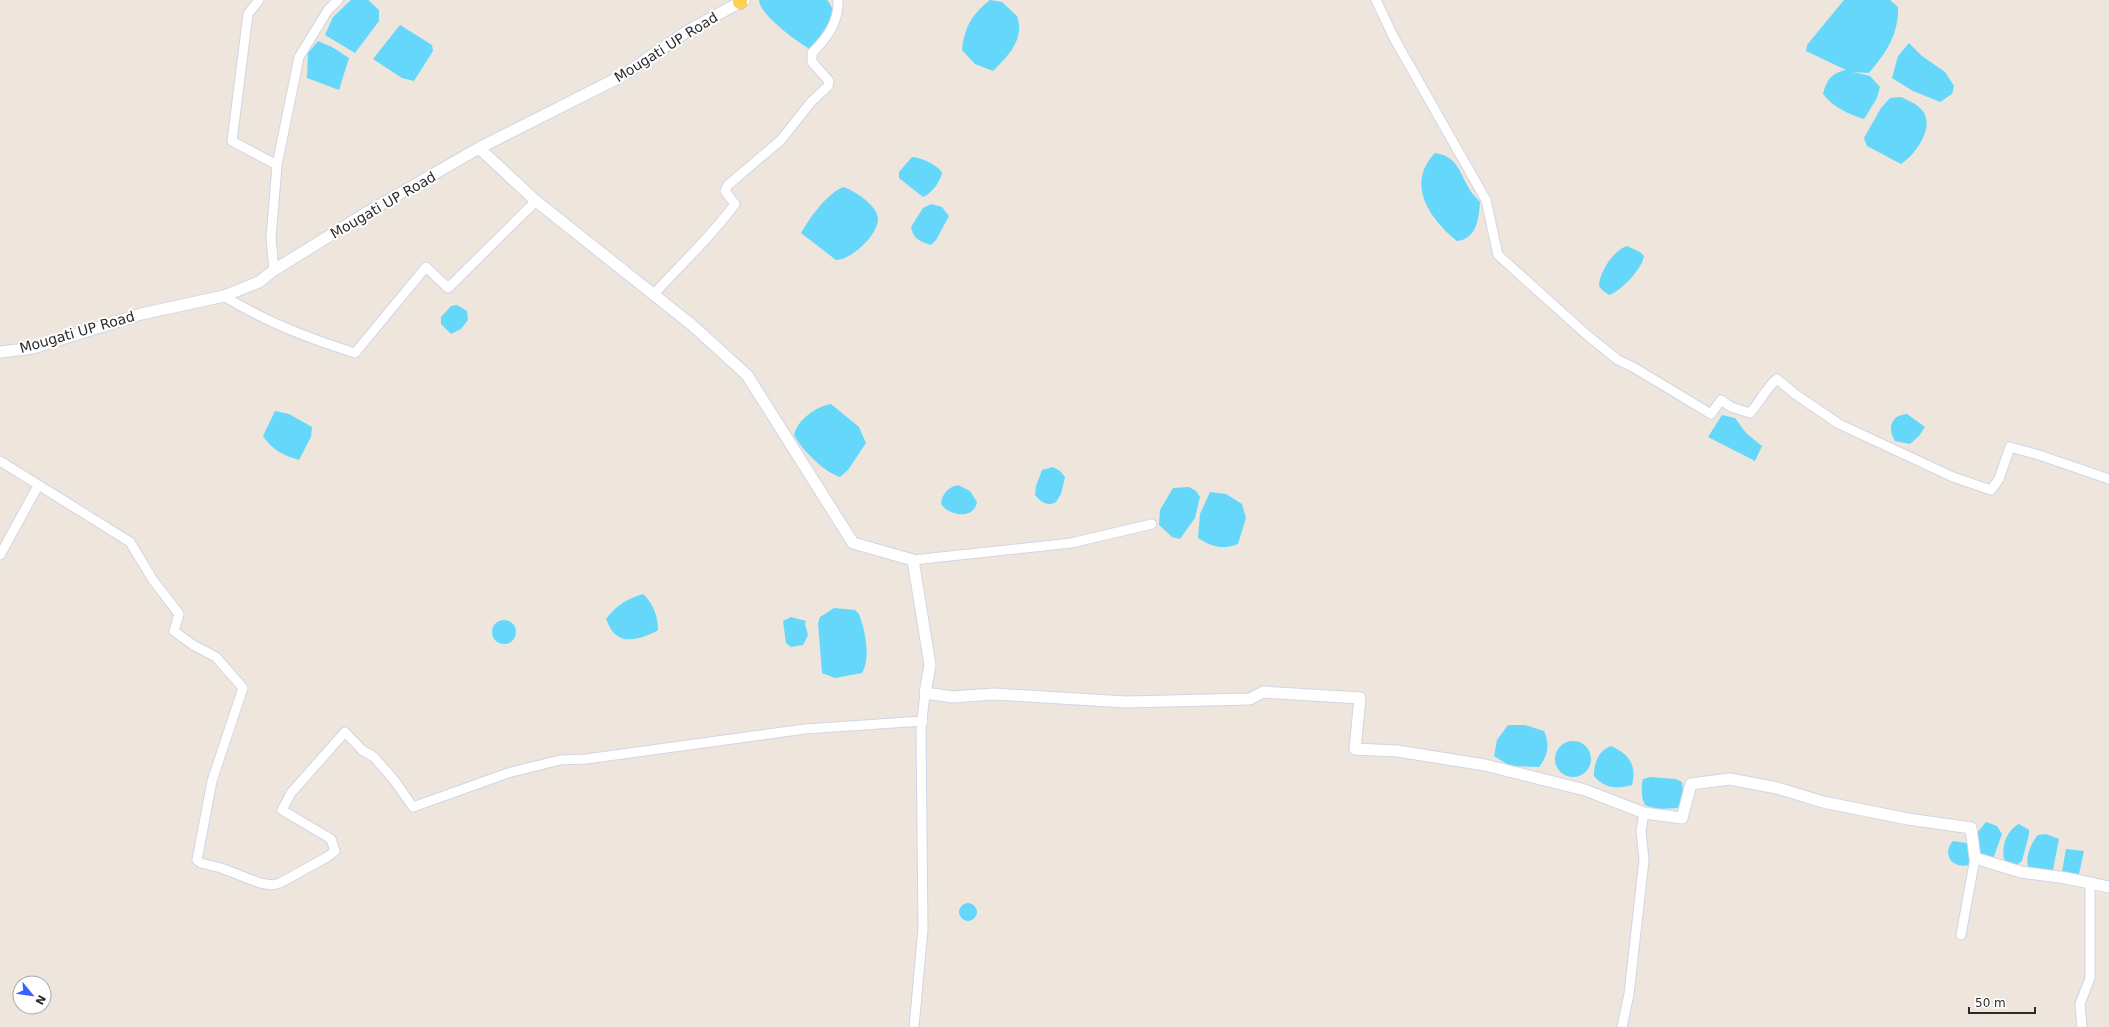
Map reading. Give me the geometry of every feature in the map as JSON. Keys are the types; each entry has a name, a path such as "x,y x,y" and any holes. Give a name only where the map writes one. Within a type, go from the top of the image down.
{"street":[{"path":"259,0 248,14 232,141 277,165"},
{"path":"274,270 271,238 277,165 299,57 328,10 338,0"},
{"path":"654,294 698,246 713,233 731,210 735,204 725,191 728,185 781,140 812,102 828,86 829,81 812,62 812,53 826,39 835,23 838,0"},
{"path":"1376,0 1398,45 1486,200 1498,255 1587,336 1618,360 1633,367 1711,414 1721,400 1731,407 1750,413 1758,404 1770,385 1777,379 1795,394 1839,424 1953,477 1991,490 1999,479 2010,447 2039,455 2109,479"},
{"name":"Mougati UP Road","path":"0,352 33,348 141,314 224,296 259,282 274,270 368,212 479,148 622,76 686,32 741,1"},
{"path":"479,148 536,201 692,325 747,375 853,543 913,560 1071,543 1152,524"},
{"path":"224,296 248,312 271,322 356,353 426,267 448,288 536,201"},
{"path":"0,462 130,542 153,580 179,614 174,631 193,645 216,657 243,688 212,781 197,860 201,863 221,868 260,883 280,883 335,851 332,839 282,810 291,793 345,732 362,750 374,757 389,774 413,807 508,773 560,760 586,759 805,729 923,721"},
{"path":"0,554 38,486"},
{"path":"913,560 930,665 921,730 923,929 914,1027"},
{"path":"925,693 953,697 994,694 1126,702 1250,700 1263,692 1360,698 1355,749 1397,751 1485,765 1585,790 1644,813 1682,818 1691,784 1730,779 1777,788 1823,802 1908,819 1971,828 1976,858 1961,935"},
{"path":"1622,1027 1629,994 1644,860 1641,831 1644,813"},
{"path":"1976,858 2014,870 2066,878 2109,887"},
{"path":"2082,1027 2080,1004 2090,978 2090,884"}],"water":[{"path":"351,0 368,0 379,10 379,21 355,53 325,35 333,17"},
{"path":"759,0 827,0 833,13 833,19 827,30 814,47 810,49 788,34 772,20 765,13"},
{"path":"990,0 1002,2 1017,16 1019,24 1019,32 1014,46 1005,59 993,71 975,64 962,50 967,28 970,22 978,11"},
{"path":"1844,0 1890,0 1898,7 1898,17 1894,34 1881,58 1869,73 1853,72 1870,76 1880,87 1877,98 1864,119 1841,110 1823,94 1828,81 1837,73 1846,70 1806,51 1807,45"},
{"path":"400,25 432,45 433,51 414,81 402,78 373,59"},
{"path":"318,41 332,47 349,58 339,90 307,78 308,53"},
{"path":"1909,43 1922,56 1945,72 1954,86 1952,94 1940,102 1913,91 1892,78 1898,56"},
{"path":"1901,97 1915,104 1922,110 1926,117 1927,124 1922,140 1912,154 1901,164 1867,146 1864,138 1881,108 1890,98"},
{"path":"1435,153 1449,158 1457,166 1471,192 1480,202 1476,227 1469,236 1464,239 1457,241 1447,232 1430,212 1425,200 1422,189 1422,177 1426,165"},
{"path":"912,157 936,166 942,172 936,186 930,193 923,197 899,178 899,172"},
{"path":"843,187 853,191 865,199 874,209 878,219 874,232 863,246 849,256 836,260 801,233 809,220 825,201"},
{"path":"931,204 942,207 949,216 936,240 931,245 918,239 911,227 923,208"},
{"path":"1627,246 1640,252 1644,256 1639,267 1630,279 1614,293 1609,295 1599,286 1604,268 1617,252"},
{"path":"457,305 467,311 468,320 461,329 451,334 441,324 441,317 451,306"},
{"path":"831,404 859,427 866,443 848,470 840,477 827,471 814,460 797,441 794,435 803,419 814,411"},
{"path":"275,411 289,414 312,427 311,437 299,460 278,451 266,441 263,436"},
{"path":"1907,414 1925,427 1919,436 1910,444 1895,441 1891,431 1894,420 1897,417"},
{"path":"1722,415 1735,418 1746,433 1762,446 1755,461 1708,437"},
{"path":"1053,467 1060,471 1065,477 1061,494 1056,502 1047,504 1042,502 1035,495 1036,486 1042,470"},
{"path":"958,485 970,491 977,502 975,508 966,514 950,511 941,504 946,492 951,487"},
{"path":"1189,487 1196,491 1200,497 1195,518 1180,539 1172,537 1159,525 1160,510 1173,488"},
{"path":"1210,492 1226,494 1242,504 1246,518 1238,544 1227,547 1217,547 1198,538 1200,514"},
{"path":"643,594 650,601 654,610 658,630 633,639 623,639 619,637 610,627 606,619 622,604 631,598"},
{"path":"834,608 855,610 859,614 865,636 867,652 865,667 862,673 835,678 822,673 818,623 820,617"},
{"path":"791,617 806,621 805,624 808,635 803,645 791,647 786,643 783,621"},
{"path":"504,620 512,624 516,632 512,640 504,644 496,640 492,632 496,624"},
{"path":"1508,725 1525,725 1544,731 1547,741 1547,750 1539,767 1510,766 1494,756 1497,740"},
{"path":"1577,741 1586,746 1590,752 1590,766 1586,772 1577,777 1569,777 1560,772 1556,766 1555,755 1560,746 1566,742"},
{"path":"1611,746 1623,753 1630,761 1633,772 1632,785 1621,787 1607,786 1594,776 1596,762 1600,754"},
{"path":"1650,777 1676,779 1682,782 1683,793 1679,808 1657,809 1645,805 1642,796 1642,782 1643,779"},
{"path":"1986,822 1997,826 2002,834 1993,859 1980,856 1977,833"},
{"path":"2019,824 2029,830 2029,834 2022,861 2015,866 2006,863 2003,853 2007,836 2014,827"},
{"path":"2046,834 2059,839 2053,870 2049,872 2029,869 2027,861 2033,842 2038,835"},
{"path":"1953,841 1966,843 1971,847 1972,861 1969,865 1958,865 1950,860 1948,851"},
{"path":"2066,849 2084,851 2079,874 2062,872"},
{"path":"968,903 974,906 977,912 974,918 968,921 962,918 959,912 962,906"}]}
